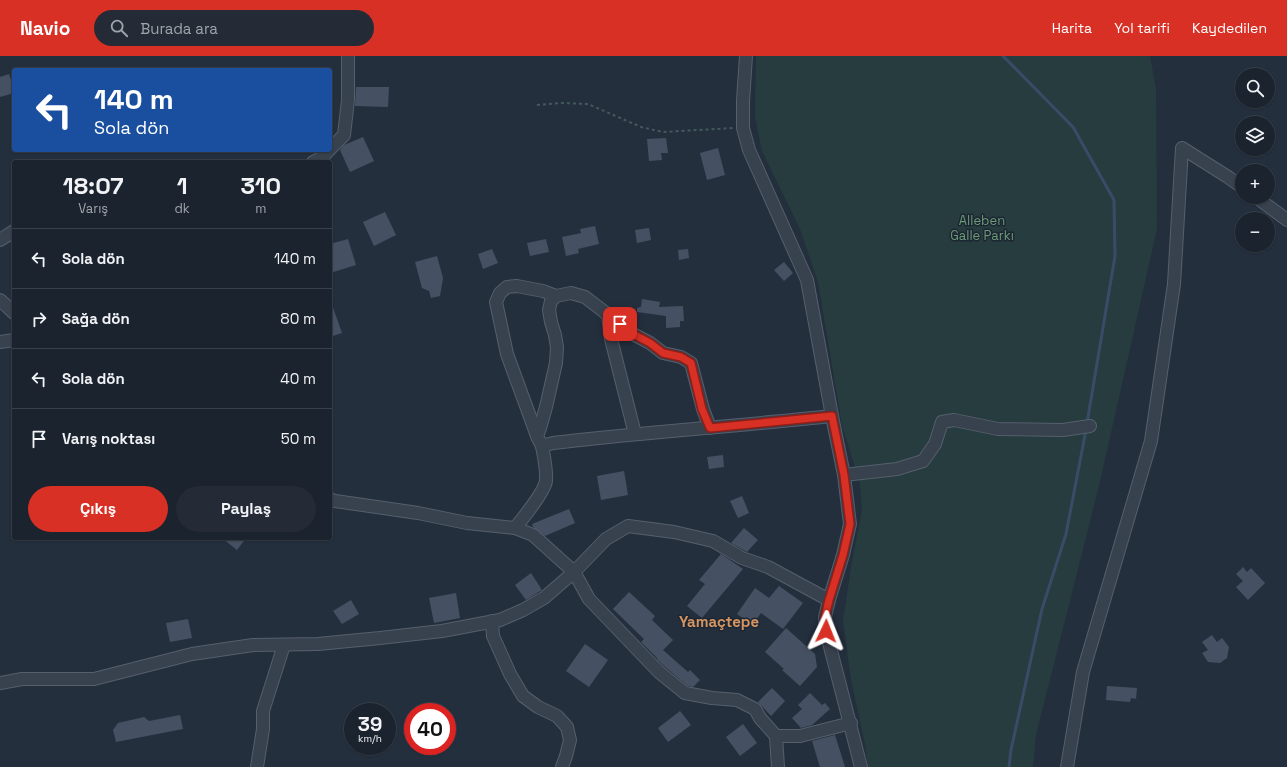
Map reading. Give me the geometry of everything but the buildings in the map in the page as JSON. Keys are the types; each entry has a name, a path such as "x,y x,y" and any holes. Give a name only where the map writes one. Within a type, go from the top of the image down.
{"street":[{"path":"332,148 344,135 348,100 348,56"},
{"path":"746,56 743,128 748,150 807,280 844,475 850,524 843,555 825,617 826,631 834,665 851,723 861,767"},
{"path":"1068,767 1083,672 1151,441 1174,284 1182,148 1235,182"},
{"path":"317,160 328,152"},
{"path":"1265,204 1287,220"},
{"path":"0,240 12,232"},
{"path":"515,528 536,500 546,482 545,464 540,441 507,354 496,302 500,293 507,287 517,286 543,291 556,296 571,293 585,297 633,334 650,343 663,353 681,357 691,363 702,409 710,428"},
{"path":"540,441 540,428 556,363 556,335 551,322 549,310 551,302 556,296"},
{"path":"0,300 12,311"},
{"path":"608,315 611,339 636,434"},
{"path":"0,342 12,340"},
{"path":"540,441 553,443 832,416"},
{"path":"844,475 897,469 923,461 934,444 942,422 954,420 998,429 1063,430 1090,426"},
{"path":"332,500 418,513 467,524 515,528 534,535 574,572 589,599 659,672 685,693 712,698 737,700 755,709 760,718 776,736 778,767"},
{"path":"0,683 22,679 94,678 192,654 253,645 318,644 380,638 442,631 500,620 523,610 544,598 574,572 606,539 628,526 674,532 713,541 742,558 768,567 829,600"},
{"path":"492,621 493,636 510,674 523,696 538,707 556,716 567,727 570,740 562,767"},
{"path":"257,767 263,729 263,711 284,645"},
{"path":"776,736 800,736 851,723"}],"path":[{"path":"537,105 562,103 588,104 641,127 663,132 743,128"}],"green space":[{"name":"Alleben Galle Parkı","path":"756,56 1150,56 1156,89 1157,229 1099,486 1036,735 1033,767 868,767 865,744 851,680 843,621 852,561 862,510 860,484 842,425 818,282 800,229 762,151 755,117"}],"waterway":[{"path":"1003,56 1073,127 1114,200 1115,256 1087,423"},
{"path":"1009,767 1011,750 1042,609 1066,534 1086,430"}],"district":[{"name":"Yamaçtepe","path":"719,622"}],"route":[{"path":"620,324 663,353 681,357 691,363 702,409 710,428 832,416 844,475 850,524 843,555 825,617 826,631"}]}
